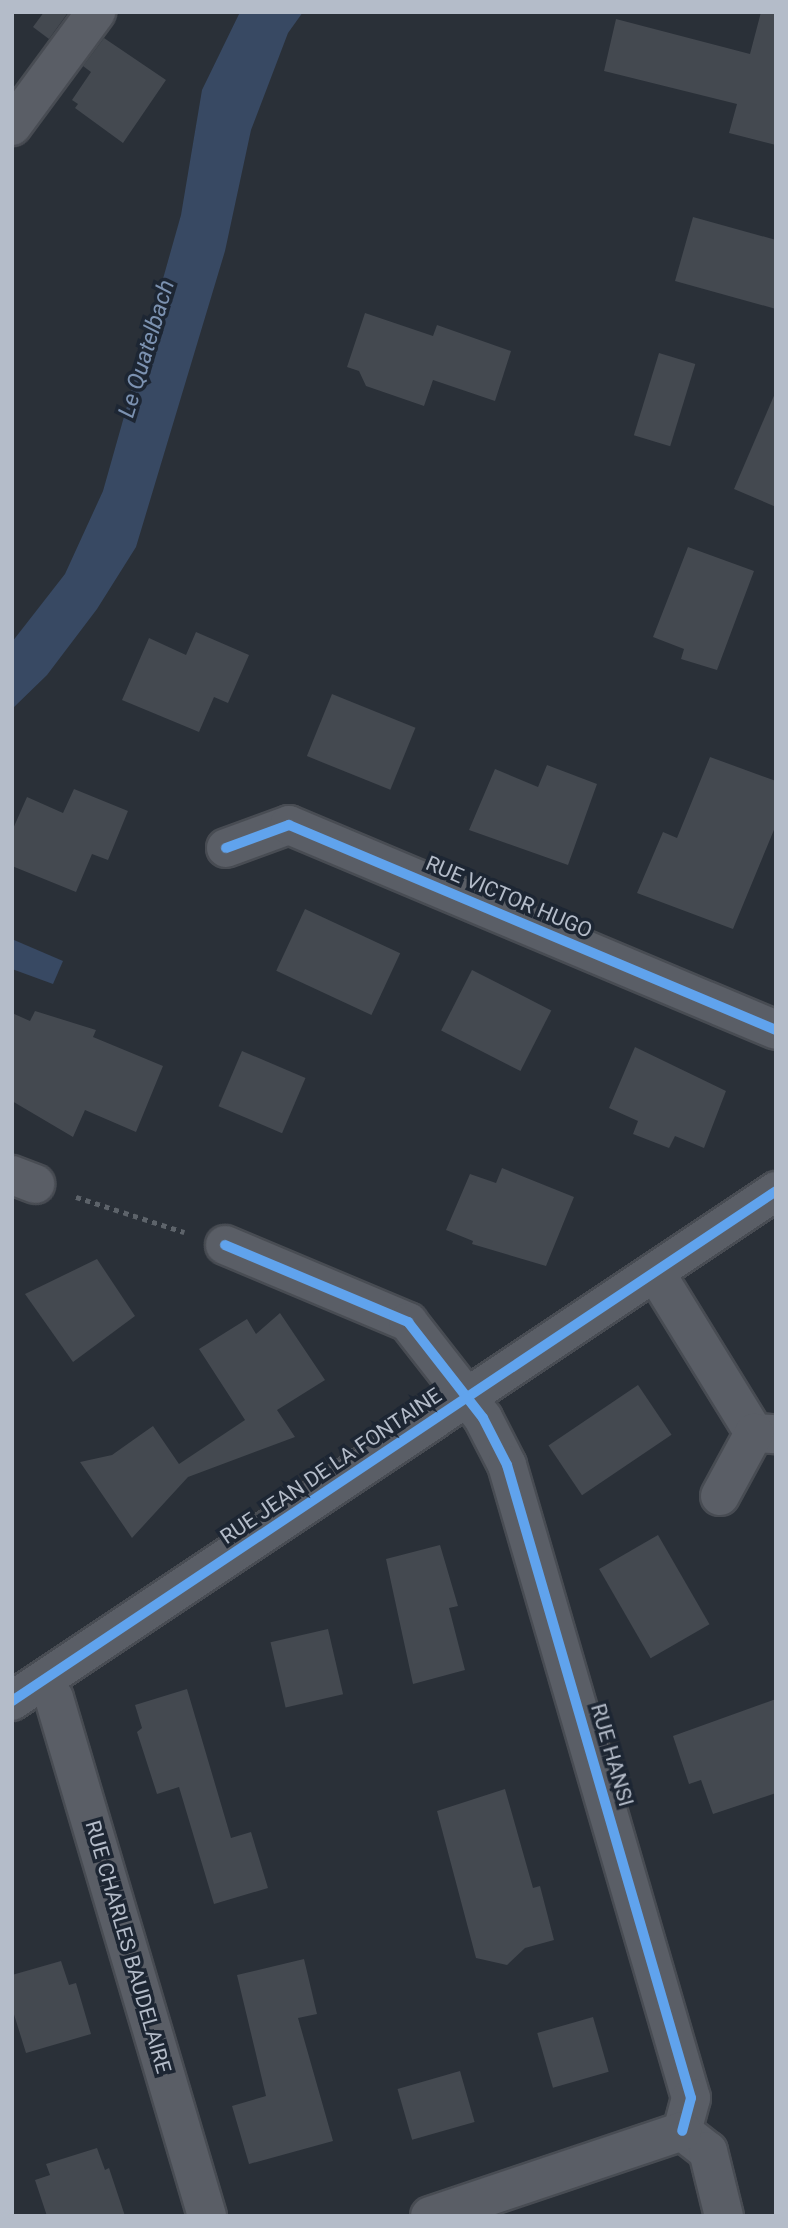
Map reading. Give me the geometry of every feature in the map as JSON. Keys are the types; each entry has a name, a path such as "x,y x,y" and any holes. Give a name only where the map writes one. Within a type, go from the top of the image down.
{"street":[{"path":"12,126 96,12"},
{"name":"RUE VICTOR HUGO","path":"226,848 289,825 776,1030"},
{"name":"RUE JEAN DE LA FONTAINE","path":"12,1701 776,1191"},
{"name":"RUE HANSI","path":"225,1245 408,1322 467,1398 507,1465 691,2098 682,2131"},
{"path":"655,1272 765,1433 720,1496"},
{"name":"RUE CHARLES BAUDELAIRE","path":"44,1681 54,1698 206,2216"},
{"path":"430,2216 682,2131 708,2151 723,2216"}],"path":[{"path":"24,1179 225,1245"}],"water":[{"name":"Le Quatelbach","path":"240,12 303,12 288,33 251,130 225,251 136,547 97,609 47,675 12,709 12,642 65,574 103,491 181,215 202,90"},
{"path":"14,940 63,961 53,984 12,969"}],"building":[{"path":"44,12 67,14 49,39 33,27"},
{"path":"761,12 776,12 776,145 729,133 737,104 604,71 616,19 750,54"},
{"path":"104,38 166,80 123,143 75,108 78,104 72,100 91,72 83,66"},
{"path":"693,217 776,240 776,309 675,281"},
{"path":"365,313 433,336 437,325 511,351 495,401 433,380 424,406 366,386 359,371 347,367"},
{"path":"659,353 695,364 670,446 634,435"},
{"path":"776,391 776,507 734,489"},
{"path":"688,547 754,571 717,670 681,659 684,649 653,637"},
{"path":"196,632 249,655 228,703 214,697 199,732 122,700 149,638 186,655"},
{"path":"332,694 415,728 390,790 307,756"},
{"path":"710,757 776,781 776,825 733,929 637,893 663,832 677,838"},
{"path":"547,765 597,784 568,865 469,830 495,769 538,787"},
{"path":"74,789 128,811 108,860 92,854 76,892 12,866 12,831 27,797 63,813"},
{"path":"305,909 400,953 371,1015 276,971"},
{"path":"472,970 551,1010 520,1071 441,1031"},
{"path":"35,1011 96,1030 93,1037 163,1066 136,1132 85,1110 73,1137 12,1101 12,1013 30,1021"},
{"path":"635,1047 726,1091 704,1148 675,1136 669,1148 633,1134 638,1121 609,1108"},
{"path":"242,1051 306,1078 282,1133 219,1106"},
{"path":"502,1168 574,1197 546,1266 472,1244 473,1241 446,1230 470,1174 496,1183"},
{"path":"97,1259 135,1316 73,1362 25,1294"},
{"path":"280,1313 325,1380 277,1410 295,1437 188,1477 132,1538 80,1462 112,1455 153,1426 179,1464 245,1420 199,1349 247,1319 256,1334"},
{"path":"638,1385 672,1435 582,1495 548,1445"},
{"path":"658,1535 710,1624 651,1658 599,1569"},
{"path":"440,1545 458,1606 449,1608 465,1670 413,1684 386,1559"},
{"path":"328,1629 343,1694 286,1708 271,1642"},
{"path":"187,1689 231,1838 251,1832 268,1888 214,1904 179,1787 157,1794 137,1732 142,1728 135,1705"},
{"path":"776,1699 776,1793 713,1814 701,1780 689,1784 673,1736"},
{"path":"505,1789 533,1888 540,1886 554,1940 525,1948 507,1965 476,1958 437,1811"},
{"path":"304,1959 317,2014 298,2018 333,2141 249,2164 232,2106 266,2096 237,1975"},
{"path":"61,1961 69,1985 76,1983 91,2034 26,2053 12,2008 12,1975"},
{"path":"593,2017 609,2072 553,2088 537,2033"},
{"path":"460,2071 475,2122 412,2140 398,2089"},
{"path":"97,2148 105,2170 109,2168 125,2216 47,2216 35,2180 50,2175 46,2164"}],"cycle path":[{"path":"226,848 289,825 776,1030"},
{"path":"12,1701 776,1191"},
{"path":"225,1245 408,1322 483,1418 507,1465 691,2098 682,2131"}]}
